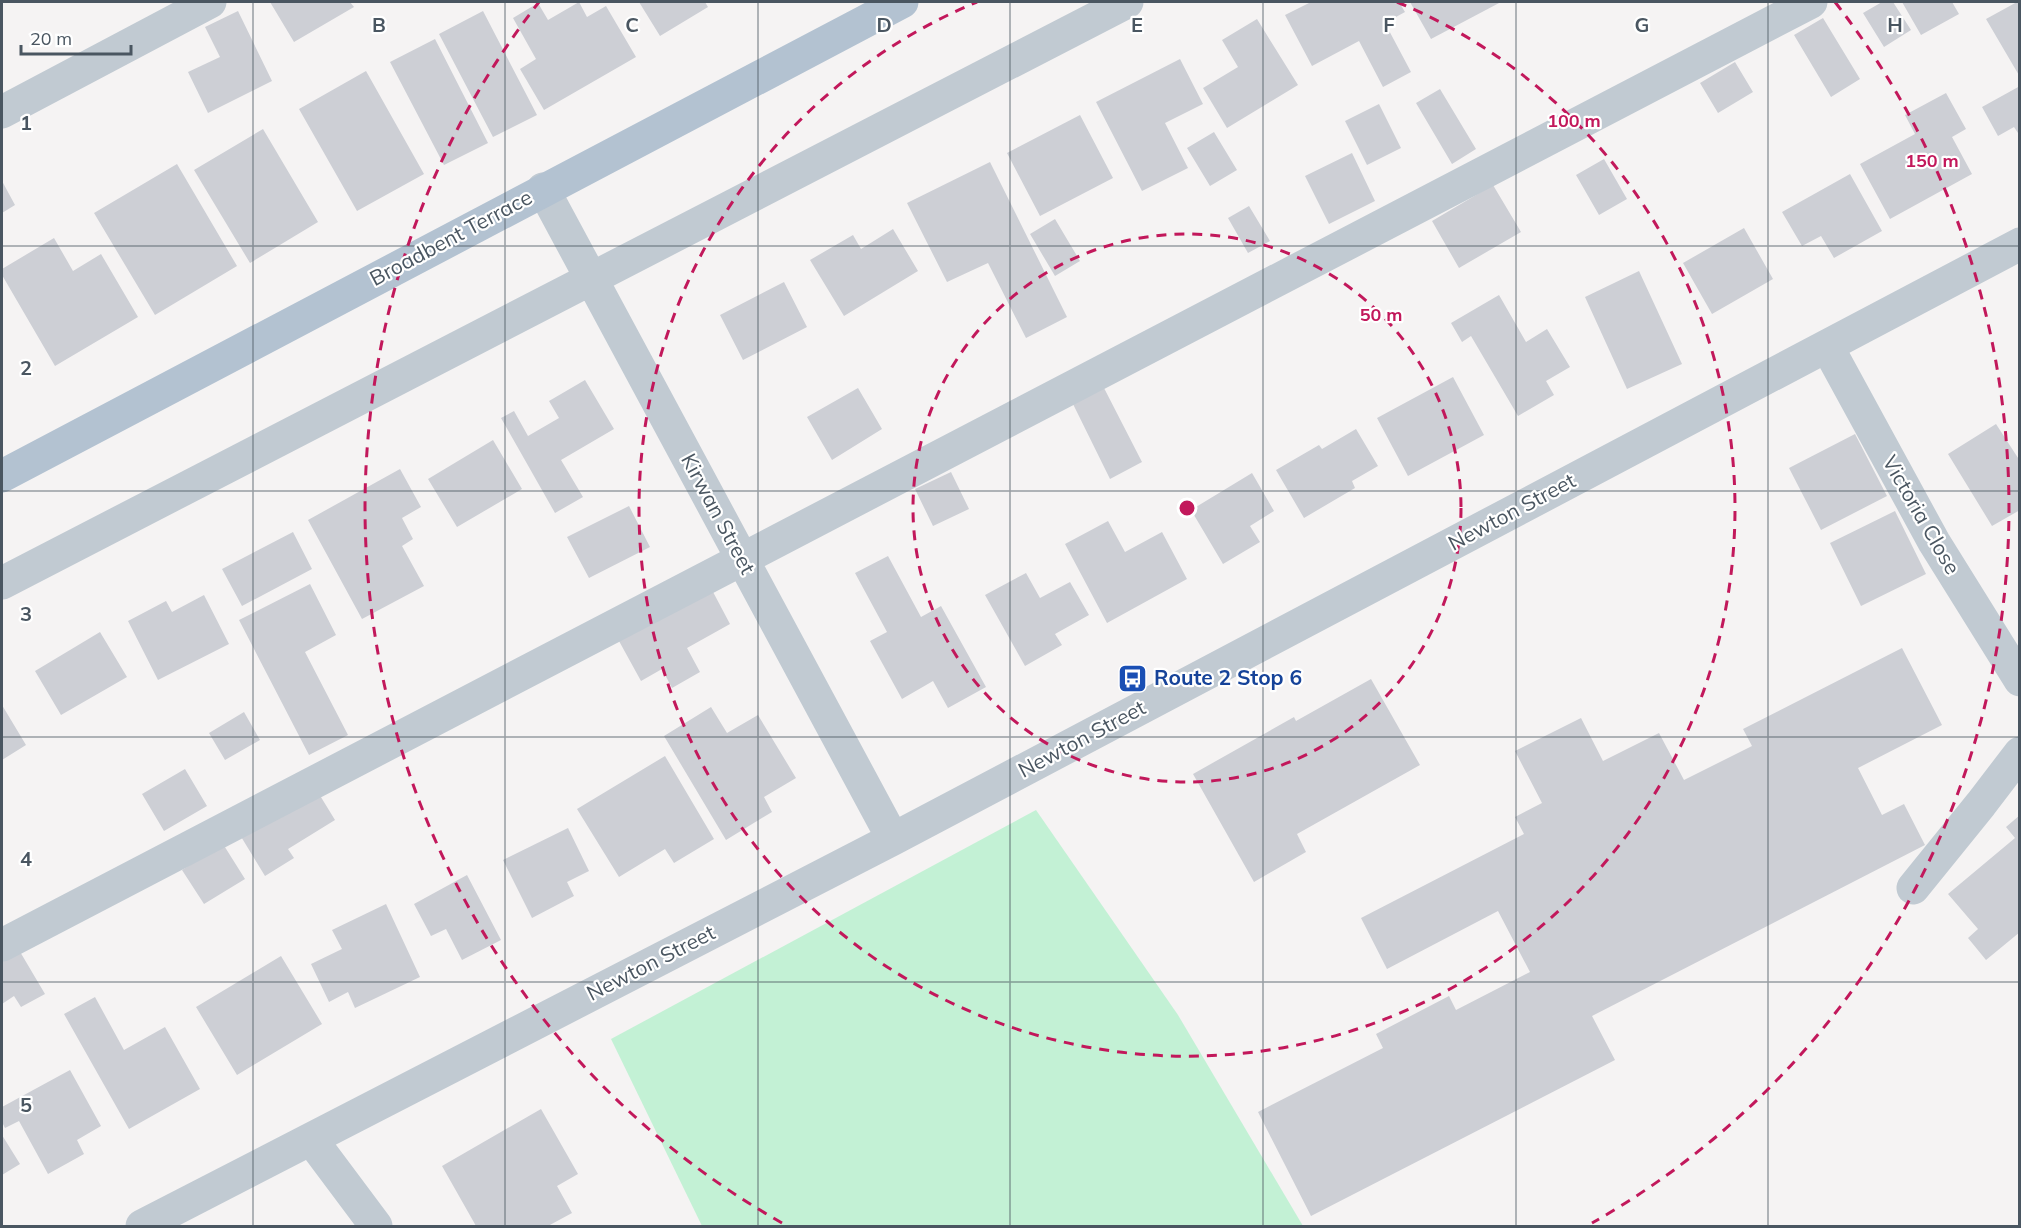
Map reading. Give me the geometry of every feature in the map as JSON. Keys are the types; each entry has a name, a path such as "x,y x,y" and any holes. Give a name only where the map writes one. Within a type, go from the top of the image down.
{"main road":[{"name":"Broadbent Terrace","path":"2,476 543,189 902,2"}],"street":[{"path":"2,112 210,2"},
{"path":"2,583 1127,2"},
{"path":"2,945 1811,2"},
{"name":"Kirwan Street","path":"543,189 892,839"},
{"name":"Newton Street","path":"141,1227 892,839 2019,244"},
{"name":"Victoria Close","path":"1827,346 1934,542 2019,680"},
{"path":"1913,888 2019,753"},
{"path":"311,1139 376,1227"}],"green space":[{"path":"1036,810 1178,1015 1303,1226 702,1226 611,1039"}],"building":[{"path":"270,2 350,2 354,7 294,42"},
{"path":"579,2 587,17 606,6 636,57 544,110 520,69 536,59 513,18 538,3 548,20"},
{"path":"639,2 705,2 708,7 660,36"},
{"path":"1311,2 1399,2 1405,12 1385,23 1411,72 1383,87 1359,41 1312,66 1285,15"},
{"path":"1410,2 1501,2 1431,39"},
{"path":"1882,2 1893,2 1911,30 1884,47 1863,13"},
{"path":"1902,2 1952,2 1959,14 1921,35"},
{"path":"2020,2 2020,77 1986,19"},
{"path":"238,11 272,81 208,113 188,72 220,57 205,27"},
{"path":"483,11 537,115 493,137 439,34"},
{"path":"1823,18 1860,79 1831,97 1794,35"},
{"path":"1257,19 1298,85 1227,128 1203,88 1238,67 1222,40"},
{"path":"435,39 488,143 444,165 390,62"},
{"path":"1180,59 1203,104 1165,123 1188,168 1142,191 1096,102"},
{"path":"1735,62 1753,92 1718,113 1700,83"},
{"path":"366,71 424,174 357,211 299,109"},
{"path":"2020,86 2020,136 2014,127 1998,136 1982,107"},
{"path":"1440,89 1476,149 1452,164 1416,103"},
{"path":"1946,93 1966,129 1952,137 1972,174 1890,219 1860,164 1915,134 1905,115"},
{"path":"1379,104 1401,148 1367,165 1345,121"},
{"path":"1080,115 1113,178 1040,216 1007,153"},
{"path":"263,129 318,222 250,263 194,170"},
{"path":"1214,132 1237,170 1210,186 1187,148"},
{"path":"1352,153 1375,201 1329,224 1305,176"},
{"path":"1604,159 1627,199 1599,215 1576,175"},
{"path":"990,162 1067,317 1026,338 988,263 947,282 907,203"},
{"path":"177,164 237,266 155,315 94,213"},
{"path":"1850,174 1882,231 1834,258 1821,236 1802,246 1782,212"},
{"path":"2,181 15,205 2,213"},
{"path":"1493,185 1521,232 1459,268 1432,221"},
{"path":"1249,206 1270,241 1248,253 1228,218"},
{"path":"1055,219 1080,261 1055,276 1030,234"},
{"path":"1744,228 1773,279 1712,314 1683,263"},
{"path":"893,229 918,271 844,316 810,260 853,235 861,249"},
{"path":"54,238 73,271 101,254 138,317 55,366 2,275 2,269"},
{"path":"1639,271 1682,364 1627,389 1585,297"},
{"path":"784,282 807,327 743,360 720,315"},
{"path":"1499,295 1526,342 1547,329 1570,367 1546,381 1554,395 1518,416 1471,336 1462,342 1451,323"},
{"path":"1453,377 1484,435 1408,476 1377,418"},
{"path":"585,380 614,429 561,460 583,497 555,513 501,418 514,411 528,436 559,418 549,401"},
{"path":"858,388 882,429 832,460 807,417"},
{"path":"1104,388 1142,462 1110,479 1073,404"},
{"path":"1996,424 2020,461 2020,510 1992,526 1948,454"},
{"path":"1356,429 1378,466 1352,481 1355,488 1304,518 1276,470 1319,445 1322,449"},
{"path":"1855,434 1887,496 1821,530 1789,468"},
{"path":"493,440 522,489 457,527 428,479"},
{"path":"400,469 421,507 402,518 413,539 402,546 424,586 362,619 308,520"},
{"path":"951,472 969,509 933,526 915,489"},
{"path":"1252,473 1274,511 1250,526 1260,542 1223,564 1191,510"},
{"path":"629,506 650,547 589,578 567,537"},
{"path":"1895,511 1926,574 1861,606 1830,543"},
{"path":"1108,521 1125,552 1162,532 1187,579 1107,623 1065,544"},
{"path":"293,532 312,569 242,606 222,569"},
{"path":"888,556 921,617 941,606 986,687 948,708 933,681 902,699 870,641 887,632 855,573"},
{"path":"1026,573 1040,598 1070,582 1089,615 1055,634 1062,645 1025,666 985,595"},
{"path":"310,584 336,635 305,652 348,735 309,755 239,620"},
{"path":"712,590 730,624 687,648 700,672 672,688 662,669 641,681 619,641"},
{"path":"204,595 229,644 158,680 128,621 166,601 172,612"},
{"path":"100,632 127,677 61,715 35,671"},
{"path":"1902,648 1942,725 1858,768 1882,815 1904,804 1925,845 1592,1016 1615,1060 1311,1216 1258,1112 1383,1048 1376,1034 1449,996 1456,1010 1530,972 1498,911 1387,969 1361,918 1524,834 1515,817 1542,803 1515,751 1581,718 1603,761 1659,733 1684,780 1752,746 1743,729"},
{"path":"1371,679 1420,765 1297,834 1306,852 1254,882 1193,774 1294,717 1296,721"},
{"path":"2,705 26,745 2,760"},
{"path":"711,707 727,733 758,715 796,778 764,797 772,812 726,840 664,736"},
{"path":"244,712 260,740 225,760 209,733"},
{"path":"665,756 714,839 674,863 665,849 619,877 577,809"},
{"path":"185,769 207,806 164,831 142,794"},
{"path":"316,789 335,820 288,849 294,858 265,876 240,835"},
{"path":"2020,815 2020,932 1986,960 1968,938 1978,929 1948,894 2015,838 2006,827"},
{"path":"568,828 589,871 567,882 574,896 532,918 503,860"},
{"path":"223,844 245,879 204,904 182,870"},
{"path":"467,875 501,940 462,960 446,929 431,936 414,904"},
{"path":"386,904 420,977 355,1008 348,992 329,1002 311,964 342,949 332,930"},
{"path":"19,950 45,994 21,1007 14,996 2,1004 2,961"},
{"path":"281,956 322,1024 237,1075 196,1007"},
{"path":"95,997 124,1050 165,1027 200,1089 129,1129 64,1014"},
{"path":"70,1070 101,1126 77,1140 84,1154 48,1174 19,1121 5,1128 2,1122 2,1107"},
{"path":"541,1109 578,1174 557,1186 572,1213 548,1226 476,1226 442,1166"},
{"path":"2,1135 20,1164 2,1175"}],"place":[{"name":"Route 2 Stop 6","path":"1133,678"}]}
